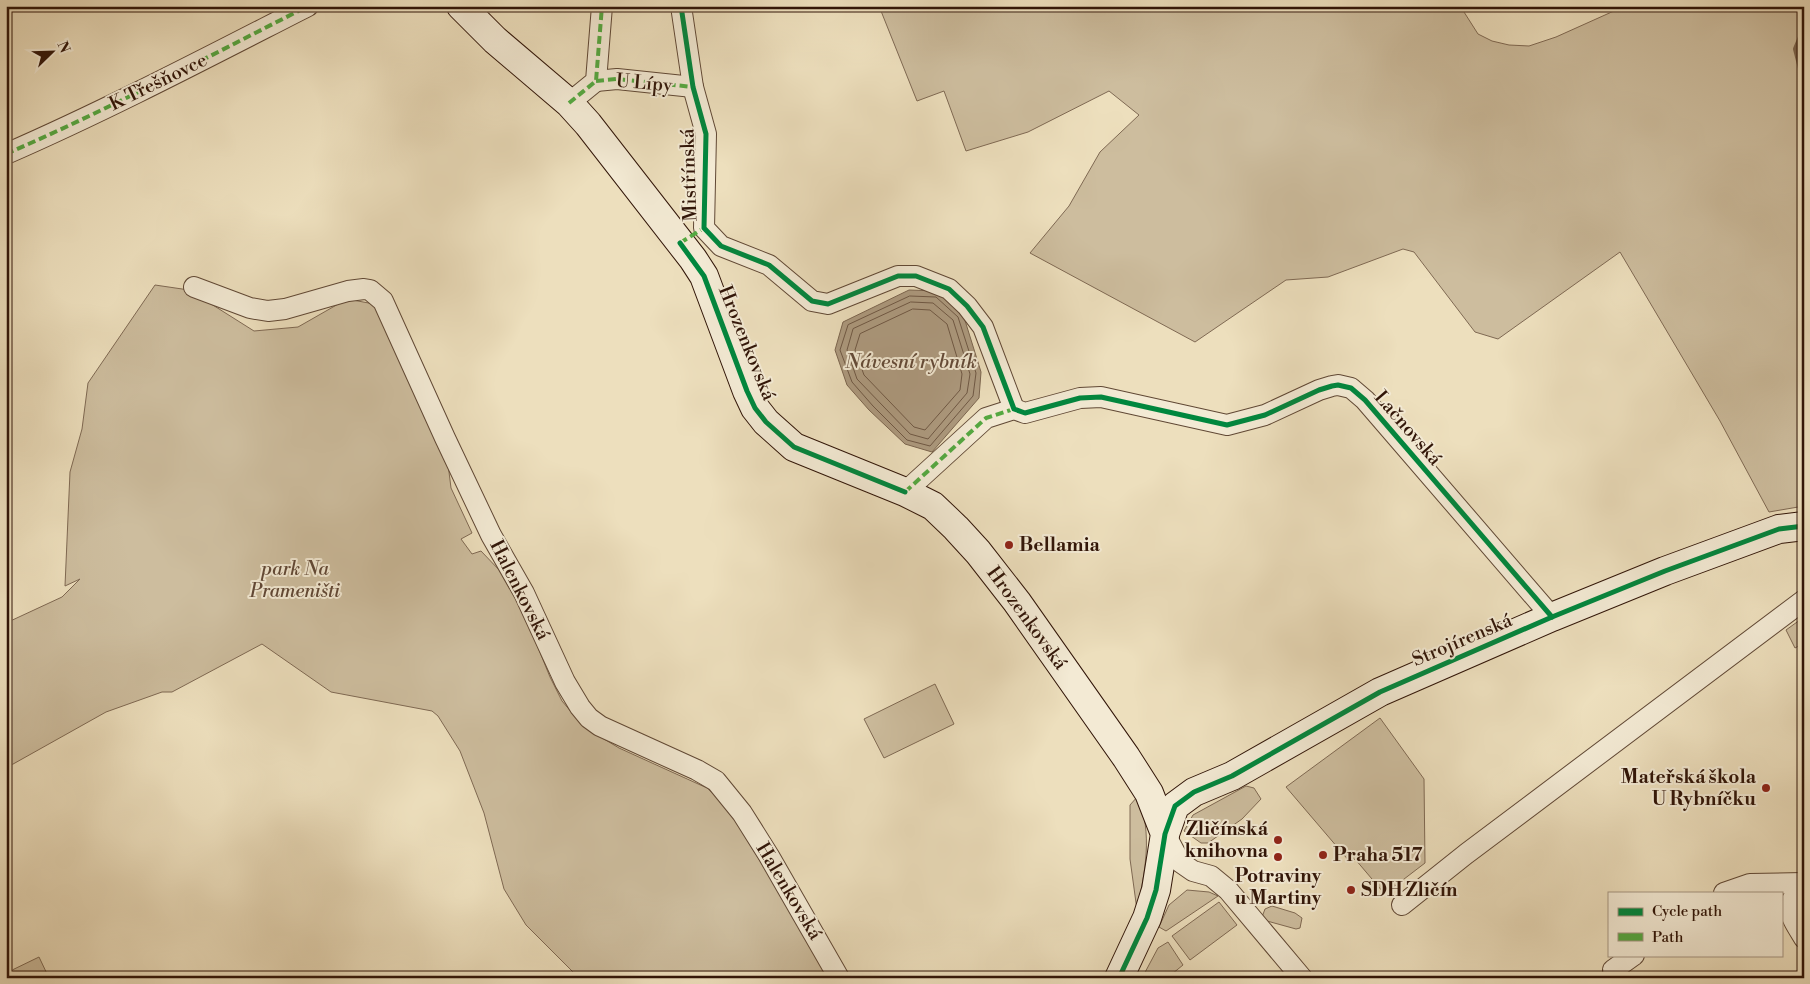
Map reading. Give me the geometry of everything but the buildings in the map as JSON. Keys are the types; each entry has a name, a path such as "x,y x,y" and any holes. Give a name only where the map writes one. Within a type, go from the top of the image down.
{"street":[{"name":"K Třešňovce","path":"6,154 74,123 308,6"},
{"name":"Hrozenkovská","path":"461,6 495,40 569,103 588,124 680,243 704,276 747,391 755,408 766,422 794,447 905,492 933,506 978,552 1017,602 1131,764 1149,793 1165,834"},
{"name":"U Lípy","path":"596,81 602,6"},
{"name":"Mistřínská","path":"681,6 693,87 706,134 704,228 721,246 769,265 812,301 828,304 898,276 916,276 949,289 967,306 983,327 1014,409"},
{"name":"U Lípy","path":"569,103 596,81 617,79 693,87"},
{"name":"Mistřínská","path":"680,243 704,228"},
{"name":"Halenkovská","path":"194,287 250,308 268,311 284,309 348,291 364,289 370,290 383,301 491,534 524,593 565,682 580,706 589,718 600,726 697,770 716,781 742,813 769,856 839,978"},
{"name":"Lačnovská","path":"905,492 986,418 1014,409 1025,413 1080,398 1101,397 1227,425 1265,415 1326,388 1338,385 1351,388 1365,400 1552,617"},
{"name":"Strojírenská","path":"1165,834 1175,806 1194,792 1232,776 1380,692 1552,617 1665,571 1779,529 1804,526"},
{"path":"1402,905 1482,842 1804,600"},
{"path":"1119,978 1147,918 1156,890 1165,834"},
{"path":"1165,834 1180,862 1193,871 1211,876 1228,890 1302,978"},
{"path":"1727,892 1750,884 1804,882"},
{"path":"1804,888 1795,894 1790,914 1804,938"},
{"path":"1613,970 1633,956"}],"green space":[{"path":"879,6 1463,6 1464,12 1478,34 1492,41 1509,45 1529,46 1556,37 1625,6 1804,6 1804,506 1769,512 1720,421 1620,252 1498,339 1475,332 1414,252 1403,249 1328,277 1286,280 1195,342 1030,253 1069,206 1100,152 1139,115 1109,91 1028,132 966,151 944,91 917,101"},
{"name":"park Na Prameništi","path":"155,285 189,290 254,331 298,327 347,299 374,304 448,464 451,488 472,533 461,539 472,554 481,551 502,573 517,596 550,677 562,701 584,727 619,748 707,788 715,795 729,811 829,978 579,978 526,925 504,889 484,813 460,751 438,716 432,711 331,692 262,644 172,692 162,692 106,712 6,768 6,623 62,597 80,579 65,586 70,472 82,429 88,383"},
{"path":"1804,617 1804,643 1795,648 1786,630"},
{"path":"935,684 954,724 884,758 864,719"},
{"path":"1380,718 1424,779 1425,863 1391,889 1383,892 1355,859 1350,862 1286,787"},
{"path":"1246,786 1254,788 1261,799 1242,819 1208,843 1201,843 1184,831 1193,815"},
{"path":"1138,796 1143,810 1146,853 1137,910 1130,859 1130,805"},
{"path":"1187,890 1209,892 1218,896 1166,931 1159,927 1169,905"},
{"path":"1219,902 1237,925 1190,960 1172,936"},
{"path":"1272,906 1295,913 1302,918 1300,928 1296,929 1267,921 1262,917 1265,909"},
{"path":"1168,942 1183,965 1167,978 1142,978 1158,948"},
{"path":"39,957 49,978 6,978 6,973"}],"water":[{"name":"Návesní rybník","path":"909,290 938,291 963,314 981,372 979,398 932,452 905,444 869,410 847,385 835,350 843,322"}],"waterway":[{"path":"1804,30 1796,49 1804,80"}],"marked path":[{"path":"6,154 120,101 308,6"},
{"path":"569,103 596,81 602,6"},
{"path":"596,81 617,79 693,87"},
{"path":"680,243 704,228"},
{"path":"905,492 986,418 1014,409 1017,410"}],"cycle path":[{"path":"681,6 693,87 706,134 704,228 721,246 769,265 812,301 828,304 898,276 916,276 949,289 967,306 983,327 1014,409 1025,413 1080,398 1101,397 1227,425 1265,415 1332,386 1338,385 1351,388 1365,400 1552,617"},
{"path":"680,243 704,276 747,391 755,408 766,422 794,447 905,492"},
{"path":"1119,978 1147,918 1156,890 1165,834 1175,806 1194,792 1232,776 1380,692 1552,617 1665,571 1779,529 1804,526"}],"place":[{"name":"Bellamia","path":"1009,545"},
{"name":"Mateřská škola U Rybníčku","path":"1766,788"},
{"name":"Zličínská knihovna","path":"1278,840"},
{"name":"Praha 517","path":"1323,855"},
{"name":"Potraviny u Martiny","path":"1278,857"},
{"name":"SDH Zličín","path":"1351,890"}]}
